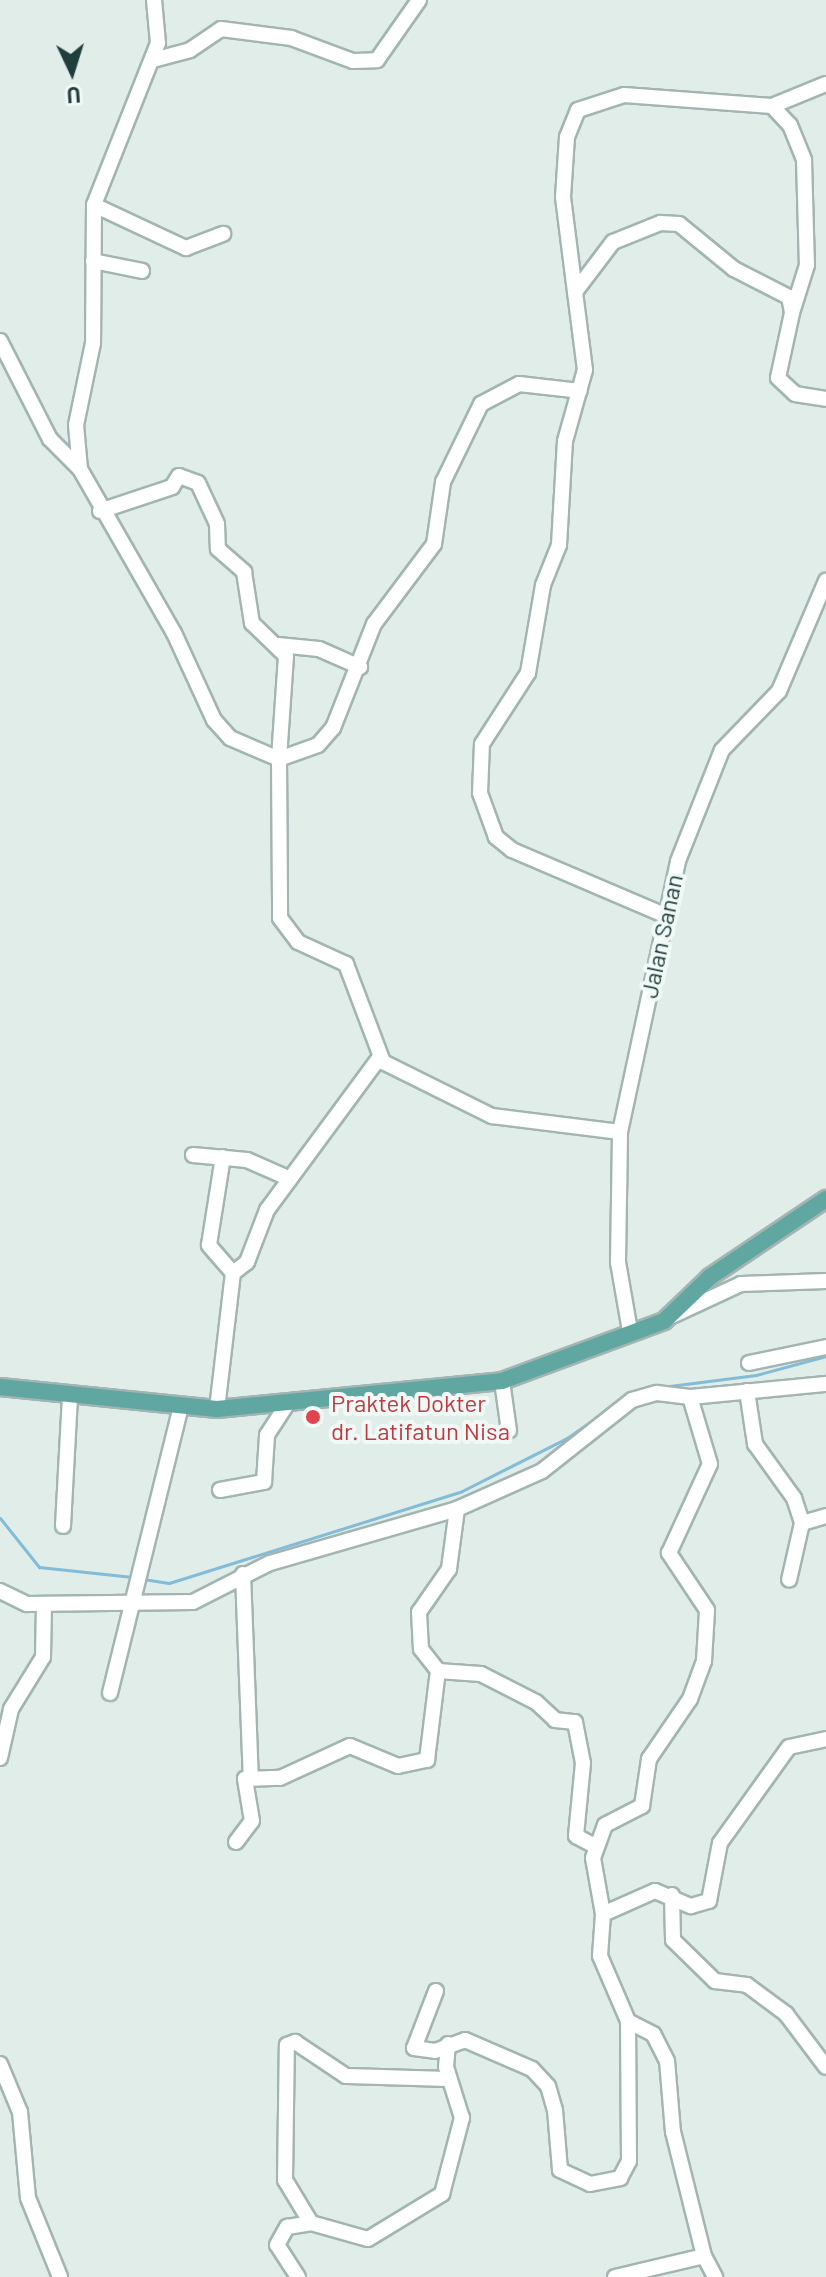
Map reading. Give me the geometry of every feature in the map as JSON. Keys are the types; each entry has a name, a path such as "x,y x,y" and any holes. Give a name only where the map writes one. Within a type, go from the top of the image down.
{"main road":[{"path":"0,1387 70,1398 217,1409 502,1381 672,1316 710,1277 826,1200"}],"street":[{"path":"154,0 159,32 153,60 94,205 93,343 75,435 80,469 100,511 165,615 214,720 230,738 279,759 327,736 360,667 374,624 434,544 443,482 481,404 519,384 580,391"},
{"path":"153,60 190,50 221,29 291,38 353,61 377,60 419,0"},
{"path":"669,917 512,850 496,837 480,793 487,727 528,673 543,585 559,545 565,441 585,370 563,197 567,137 578,110 624,95 772,106 826,84"},
{"path":"772,106 790,125 804,160 807,265 792,313 778,378 795,394 826,399"},
{"path":"94,205 186,248 223,234"},
{"path":"575,292 625,235 679,224 734,269 781,290 792,313"},
{"path":"93,261 142,271"},
{"path":"0,341 50,439 80,469"},
{"path":"100,511 191,476 214,514 218,549 244,572 252,623 278,645 288,665 279,759 280,918 298,942 346,964 369,1009 380,1057 492,1116 620,1132"},
{"name":"Jalan Sanan","path":"630,1331 618,1262 620,1132 669,917 678,861 722,750 779,691 826,581"},
{"path":"278,645 319,649 360,667"},
{"path":"217,1409 233,1273 247,1262 267,1210 380,1057"},
{"path":"193,1155 223,1157 290,1179"},
{"path":"223,1157 209,1245 233,1273"},
{"path":"672,1316 741,1284 826,1281"},
{"path":"749,1363 826,1347"},
{"path":"502,1381 509,1431"},
{"path":"0,1591 44,1604 135,1584 172,1608 243,1574 457,1509 561,1460 632,1400 657,1393 690,1397 826,1384"},
{"path":"747,1391 755,1444 794,1498 802,1523 789,1580"},
{"path":"436,1991 413,2045 429,2051 465,2040 541,2077 555,2110 560,2170 600,2184 620,2178 629,2161 628,2021 600,1956 603,1914 595,1846 605,1825 642,1806 649,1759 690,1699 704,1661 707,1610 669,1553 710,1464 690,1397"},
{"path":"63,1526 70,1398"},
{"path":"220,1490 264,1482 267,1435 287,1404"},
{"path":"110,1693 181,1407"},
{"path":"236,1842 252,1821 243,1786 251,1778 287,1776 350,1746 398,1766 427,1760 438,1671 421,1649 417,1622 449,1569 457,1509"},
{"path":"802,1523 826,1516"},
{"path":"243,1574 251,1778"},
{"path":"0,1758 11,1709 43,1657 44,1604"},
{"path":"438,1671 481,1674 536,1702 555,1720 575,1722 583,1763 576,1836 595,1846"},
{"path":"603,1914 647,1892 672,1895 691,1906 714,1897 715,1855 729,1831 789,1747 826,1739"},
{"path":"672,1895 673,1940 715,1981 747,1985 786,2014 826,2067"},
{"path":"628,2021 653,2034 667,2061 673,2132 704,2256 715,2277"},
{"path":"311,2223 285,2180 287,2045 295,2042 346,2076 449,2079"},
{"path":"298,2277 277,2245 287,2227 311,2223 368,2239 437,2201 462,2118 449,2079 448,2044"},
{"path":"0,2064 22,2124 28,2198 60,2277"},
{"path":"615,2277 704,2256"}],"waterway":[{"path":"646,1389 756,1375 826,1356"},
{"path":"143,1579 169,1583 462,1491 567,1438 617,1403"},
{"path":"0,1518 39,1567 132,1577"}],"place":[{"name":"Praktek Dokter dr. Latifatun Nisa","path":"313,1417"}]}
